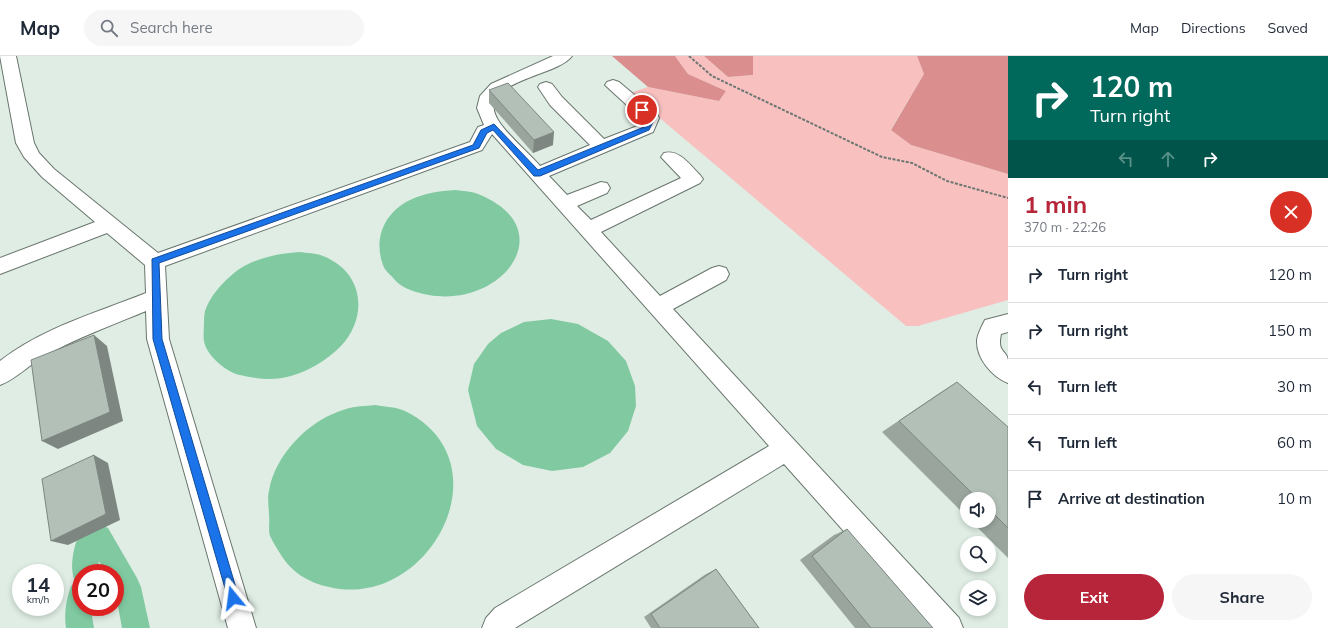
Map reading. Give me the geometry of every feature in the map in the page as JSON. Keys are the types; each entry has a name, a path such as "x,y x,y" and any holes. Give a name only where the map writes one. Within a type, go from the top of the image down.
{"lane":[{"path":"8,56 25,143 33,157 48,172 155,262 158,339 242,628"},
{"path":"564,56 548,66 501,84 493,90 487,97 485,113 494,127 949,628"},
{"path":"537,174 647,128 651,118 613,85"},
{"path":"546,87 556,101 601,146"},
{"path":"155,262 476,146 484,131 494,127"},
{"path":"588,230 694,179 670,157"},
{"path":"564,204 601,188"},
{"path":"0,266 77,238 110,224"},
{"path":"658,307 719,274"},
{"path":"0,375 15,361 43,344 156,298"},
{"path":"1008,323 993,326 987,337 989,349 999,366 1008,373"},
{"path":"496,628 505,618 787,449"}],"path":[{"path":"689,56 712,76 882,157 912,163 946,181 1008,198"}],"shaded area":[{"path":"612,56 675,56 688,74 726,91 719,101 648,87"},
{"path":"675,56 704,56 728,77 753,75 753,56 917,56 924,74 891,129 911,145 1008,174 1008,300 918,326 906,326 630,93 648,87 719,101 726,91 688,74"},
{"path":"704,56 753,56 753,75 728,77"},
{"path":"917,56 1008,56 1008,174 911,145 891,130 924,74"},
{"path":"455,190 478,194 503,209 517,226 519,244 513,262 499,278 480,289 456,296 429,295 415,292 406,288 397,282 384,267 380,255 379,245 383,227 394,211 410,200 432,193"},
{"path":"299,252 320,255 337,263 347,273 354,284 358,296 358,309 355,322 349,335 340,347 324,361 291,376 278,379 259,378 235,374 229,371 213,357 204,341 204,314 207,305 221,285 241,268 257,260 282,254"},
{"path":"551,319 578,324 608,341 626,361 635,386 636,406 628,431 610,453 583,467 552,471 523,465 496,449 477,426 468,390 474,364 488,344 501,333 524,322"},
{"path":"376,405 405,411 435,434 451,463 453,495 443,527 424,555 398,577 365,588 329,587 314,583 295,572 290,567 270,536 268,497 273,477 278,464 287,451 307,430 333,414 349,408"}],"building":[{"path":"508,83 554,132 534,140 489,90"},
{"path":"94,335 110,412 42,441 31,360"},
{"path":"957,382 1008,427 1008,528 996,516 996,492 971,492 899,421"},
{"path":"94,455 106,514 51,541 42,479"},
{"path":"847,529 933,628 871,628 812,556"},
{"path":"716,569 759,628 660,628 651,614"}],"waterway":[{"path":"99,537 128,587 136,628"},
{"path":"85,564 88,543"},
{"path":"78,616 80,628"}],"route":[{"path":"233,598 158,339 155,262 476,146 484,131 494,127 537,174 647,128 651,118 642,110"}]}
